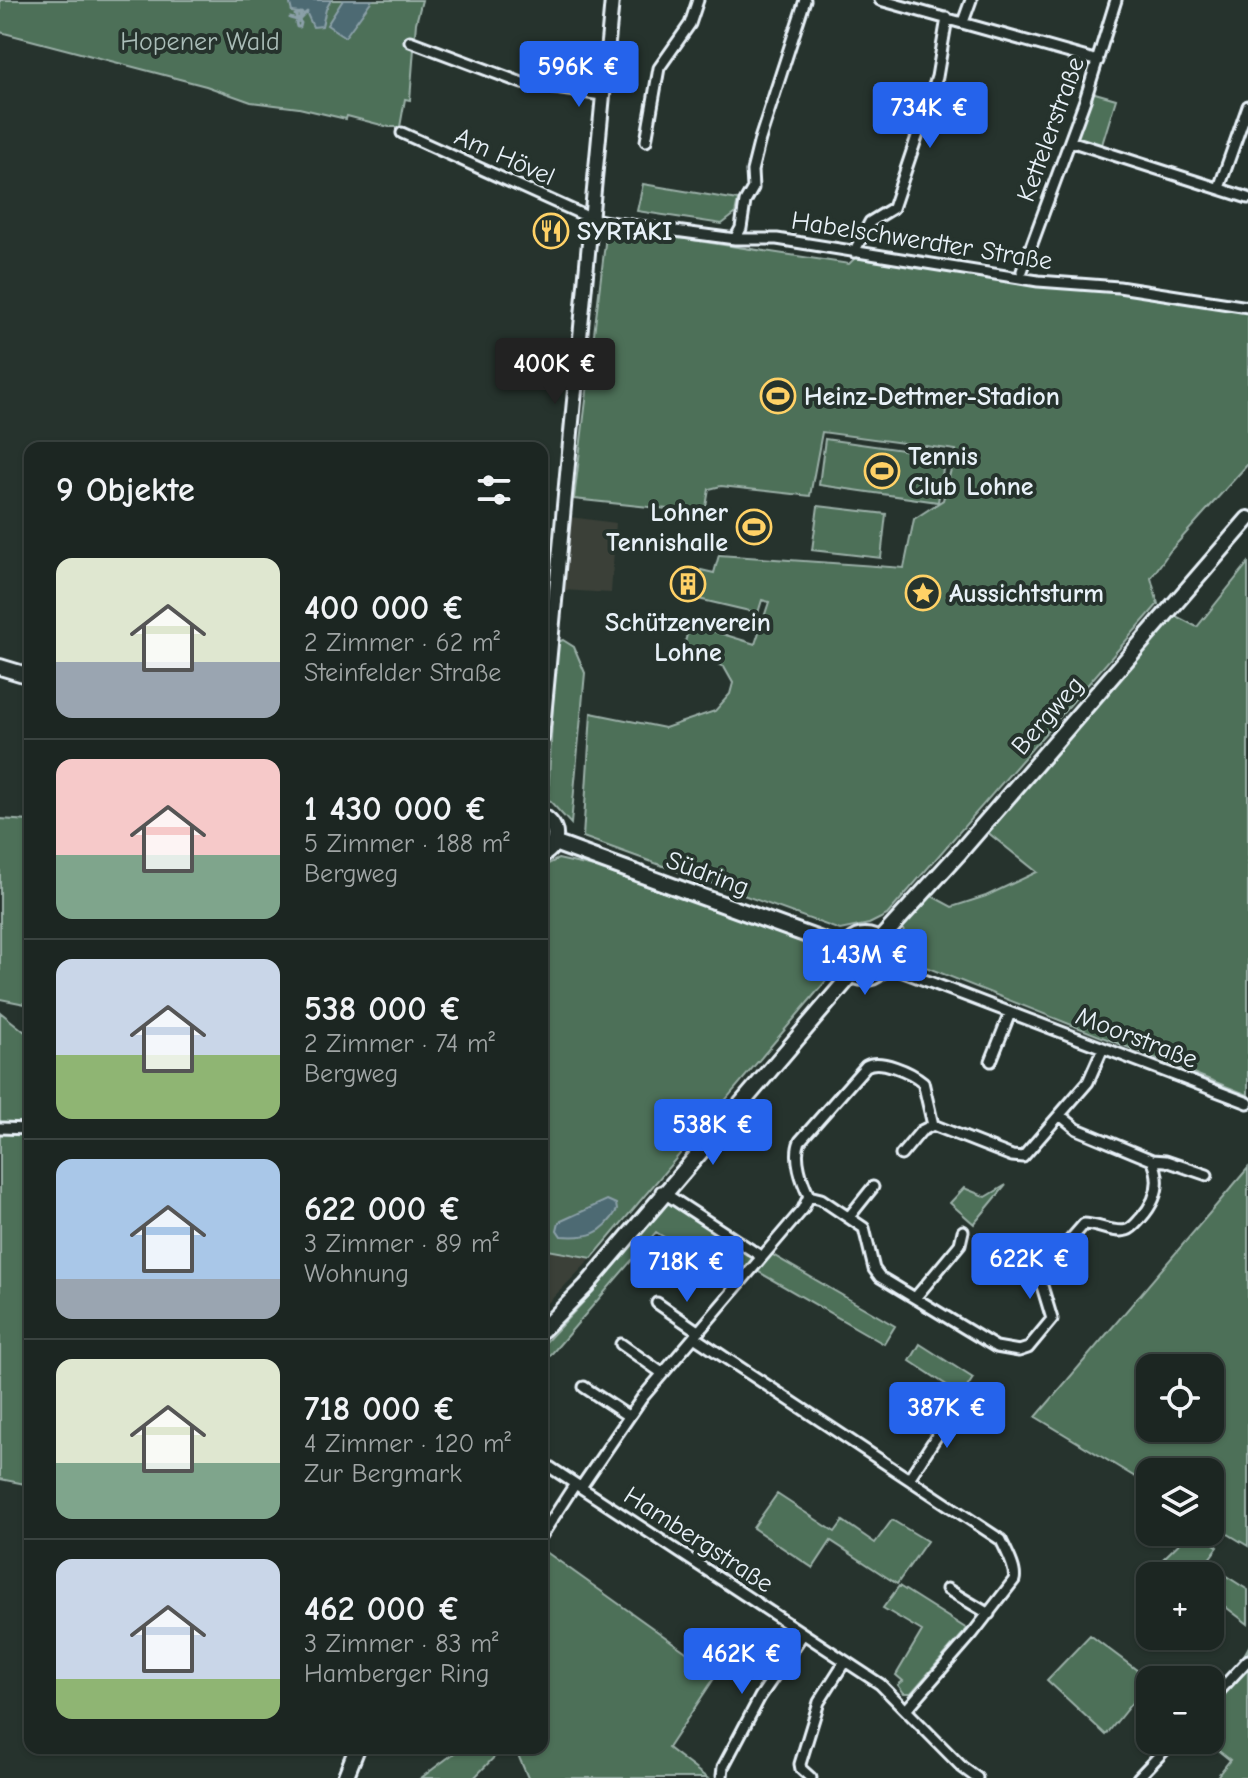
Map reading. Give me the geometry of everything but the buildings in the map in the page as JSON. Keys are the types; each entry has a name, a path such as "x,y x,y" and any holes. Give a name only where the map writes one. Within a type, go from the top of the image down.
{"main road":[{"name":"Bergweg","path":"879,941 1248,519"},
{"path":"0,667 24,674"},
{"path":"548,820 555,829 554,843 548,849"},
{"name":"Südring","path":"554,843 846,949"},
{"path":"859,937 879,941 886,954 885,965 877,975 868,978 852,974 844,961 846,949 859,937"},
{"path":"548,1324 586,1286 662,1192 852,974"},
{"path":"345,1778 355,1754"}],"street":[{"path":"548,673 612,0"},
{"path":"646,141 659,68 690,24 698,0"},
{"path":"735,239 741,228 745,202 753,188 752,171 760,139 805,0"},
{"path":"880,0 1098,61"},
{"path":"963,22 971,0"},
{"name":"Kettelerstraße","path":"1022,271 1098,61 1116,0"},
{"path":"854,252 870,222 893,208 937,77 947,18"},
{"path":"410,41 522,83 602,95"},
{"path":"1219,188 1248,106"},
{"name":"Am Hövel","path":"402,133 590,218"},
{"path":"1070,141 1248,198"},
{"name":"Habelschwerdter Straße","path":"590,218 735,239 777,239 1038,281 1119,287 1248,307"},
{"name":"Moorstraße","path":"885,965 1248,1103"},
{"path":"991,1061 1010,1013"},
{"path":"901,1155 921,1131 933,1125 998,1151 1023,1157 1088,1082 1103,1048"},
{"path":"548,1527 662,1373 803,1209 809,1196 797,1147 866,1066 872,1062 923,1082 933,1125"},
{"path":"1060,1115 1077,1129 1152,1160 1166,1161 1207,1175"},
{"path":"0,1128 24,1129"},
{"path":"809,1196 821,1199 861,1224 867,1233 876,1274 986,1342 1019,1351 1028,1348 1052,1319 1040,1282 1042,1270 1084,1224 1120,1231 1131,1229 1156,1198 1155,1165 1152,1160"},
{"path":"849,1217 873,1187"},
{"path":"662,1192 762,1257"},
{"path":"915,1298 960,1244 963,1231"},
{"path":"657,1303 696,1334 1001,1540 1016,1575 989,1614 906,1710"},
{"path":"621,1344 662,1373"},
{"path":"584,1387 628,1416"},
{"path":"910,1477 957,1405"},
{"name":"Hambergstraße","path":"548,1466 880,1684 962,1767 977,1778"},
{"path":"947,1589 989,1614"},
{"path":"722,1776 727,1758 760,1697 803,1634"},
{"path":"1224,1686 1248,1660"},
{"path":"811,1778 800,1764 819,1702 845,1661"},
{"path":"1138,1778 1161,1754"}],"shaded area":[{"path":"570,517 616,523 611,593 562,590"},
{"path":"548,1250 592,1258 548,1303"}],"green space":[{"name":"Hopener Wald","path":"0,0 422,0 416,23 410,100 405,99 400,127 251,102 206,86 0,32"},
{"path":"1088,91 1116,99 1100,151 1070,142"},
{"path":"643,184 738,200 735,214 722,224 637,211"},
{"path":"607,227 849,264 855,258 1050,286 1124,290 1248,310 1248,464 1170,551 1151,578 1158,604 887,915 869,924 840,930 583,837 591,713 665,728 715,711 730,694 733,683 724,667 683,649 690,624 755,644 769,602 762,600 758,613 694,598 701,570 714,573 719,555 904,568 914,519 943,500 956,450 822,432 810,496 721,486 709,489 705,513 574,499"},
{"name":"Tennis Club Lohne","path":"825,439 945,456 938,502 819,485"},
{"name":"Tennis Club Lohne","path":"818,506 886,514 881,558 812,550"},
{"path":"1248,563 1248,1095 903,958 896,946 904,934 903,928 930,895 952,907 986,896 1037,872 986,831 1172,614 1197,627"},
{"path":"563,640 574,647 585,673 571,824 548,799 556,643"},
{"path":"0,819 24,821 24,1004 0,999"},
{"path":"558,859 621,873 827,951 834,960 831,975 592,1258 548,1250 548,864"},
{"path":"0,1012 24,1031 24,1484 0,1479"},
{"path":"1248,1168 1248,1546 1224,1531 1224,1458 1136,1458 1136,1478 1036,1417"},
{"path":"1006,1185 974,1224 950,1203 964,1188 986,1197"},
{"path":"666,1200 762,1261 771,1254 895,1326 884,1344 750,1267 741,1278 732,1272 735,1267 705,1248 697,1258 656,1232 548,1358 548,1340 588,1297"},
{"path":"920,1344 973,1378 962,1395 910,1361"},
{"path":"777,1494 835,1532 843,1521 875,1543 892,1520 927,1541 897,1584 831,1541 813,1568 753,1528"},
{"path":"1176,1546 1218,1547 1207,1562 1162,1560"},
{"path":"548,1553 717,1674 668,1748 707,1778 528,1778 518,1754 548,1754"},
{"path":"1224,1575 1248,1590 1248,1624 1224,1606"},
{"path":"899,1586 967,1629 911,1693 904,1693 898,1685 903,1681 896,1675 922,1631 883,1608"},
{"path":"1090,1635 1136,1670 1136,1698 1106,1735 1047,1680"},
{"path":"1248,1648 1248,1778 1216,1778 1230,1760 1222,1754 1224,1694 1240,1675 1240,1662"},
{"path":"453,1754 497,1754 474,1778 421,1778"}],"water":[{"path":"292,0 331,0 322,26 313,27 307,14 292,12"},
{"path":"343,0 372,0 345,37 327,25"},
{"path":"607,1200 616,1204 617,1210 600,1230 587,1235 561,1236 557,1230 559,1222"}],"waterway":[{"path":"290,18 297,20 299,20 301,13 295,15 300,22 301,23 300,27 296,23 307,12"}],"place":[{"name":"SYRTAKI","path":"551,231"},
{"name":"Heinz-Dettmer-Stadion","path":"778,396"},
{"name":"Tennis Club Lohne","path":"882,471"},
{"name":"Lohner Tennishalle","path":"754,527"},
{"name":"Schützenverein Lohne","path":"688,584"},
{"name":"Aussichtsturm","path":"923,593"}]}
